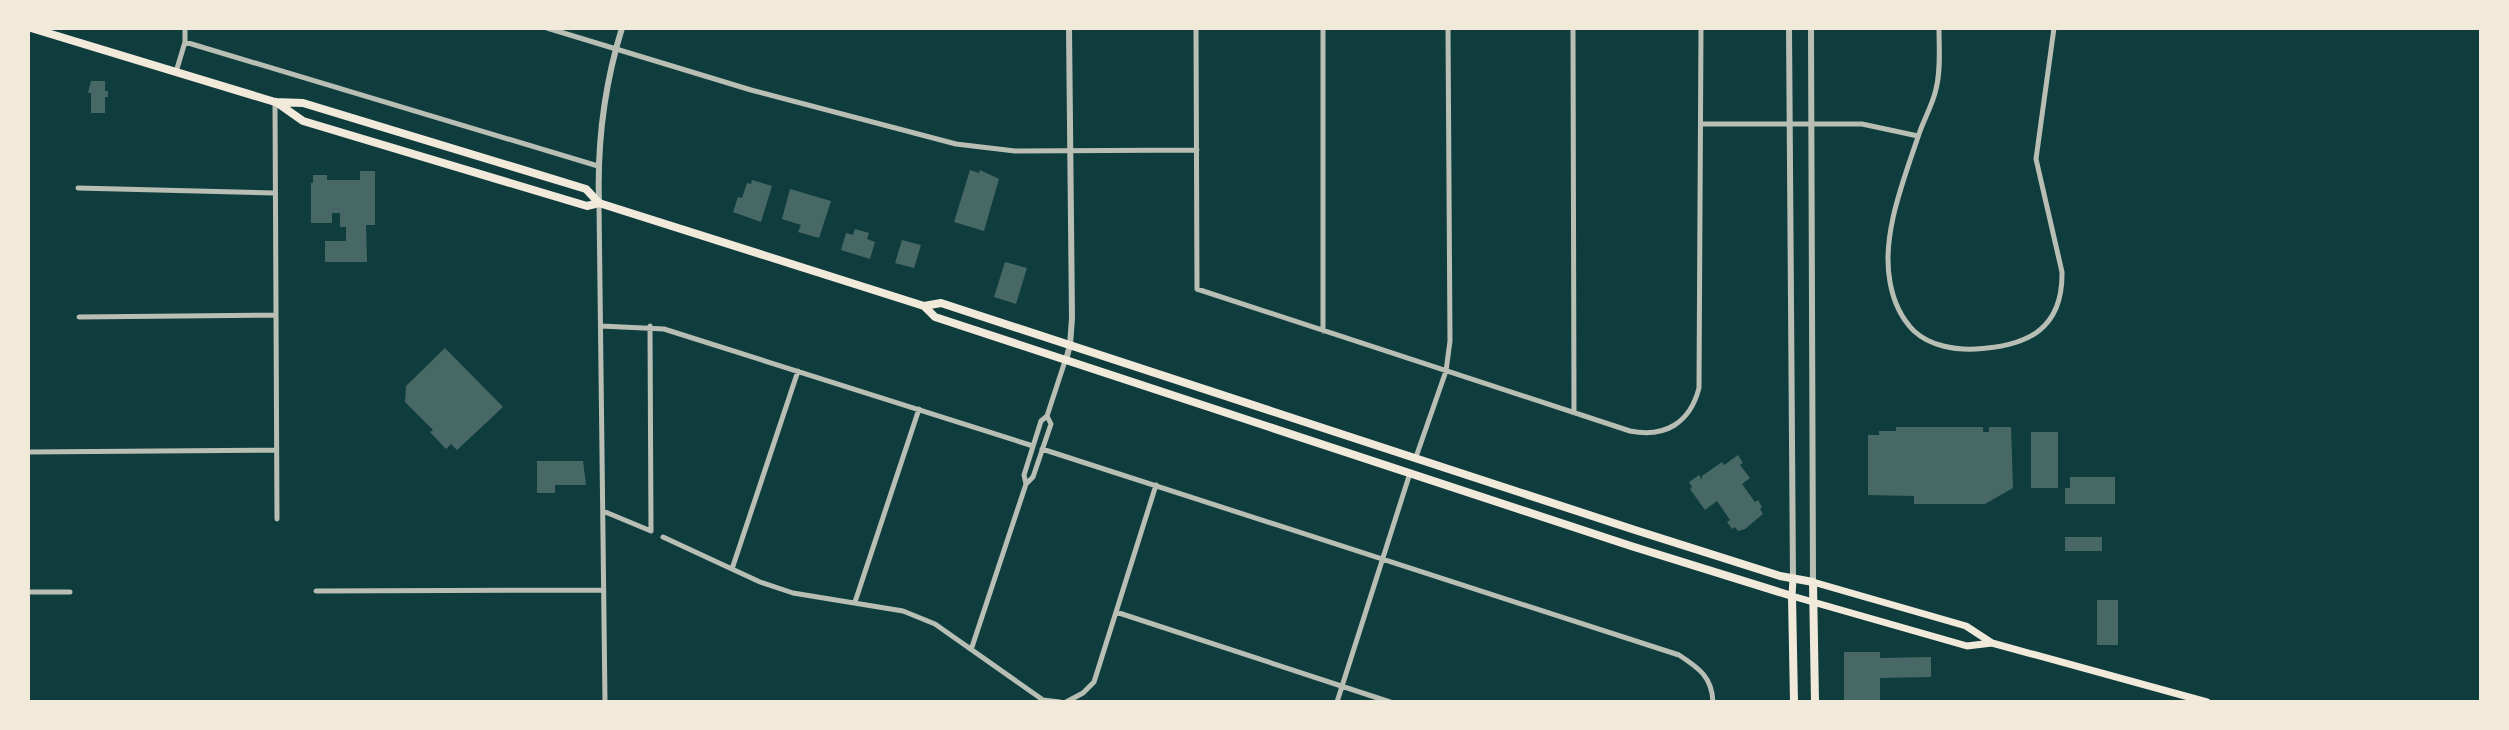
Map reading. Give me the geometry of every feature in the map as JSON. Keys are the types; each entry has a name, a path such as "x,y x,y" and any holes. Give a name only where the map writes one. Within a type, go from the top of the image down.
{"main road":[{"path":"31,28 275,102 303,103 586,189 599,203 924,306 935,317 1813,603 1967,646 1992,643"},
{"path":"275,102 303,121 587,206 599,203"},
{"path":"924,306 941,303 1635,530 1966,626 1992,643 2207,702"},
{"path":"1793,578 1794,702"},
{"path":"1813,582 1815,702"}],"street":[{"path":"176,72 185,42 185,28"},
{"path":"547,28 751,90 989,150 1197,150"},
{"path":"605,702 598,166 606,84 622,28"},
{"path":"1026,484 1024,475 1033,446 1041,421 1047,416 1070,345 1069,28"},
{"path":"1196,28 1197,289 1645,434 1661,433 1687,416 1695,403 1700,377 1701,28"},
{"path":"1323,28 1323,331"},
{"path":"1416,457 1446,371 1450,341 1448,28"},
{"path":"1573,28 1574,412"},
{"path":"1789,28 1793,578"},
{"path":"1811,28 1813,582"},
{"path":"1939,28 1936,89 1918,136 1891,233 1888,260 1896,305 1914,331 1937,344 1959,349 2000,347 2027,341 2044,327 2057,310 2062,272 2036,159 2054,28"},
{"path":"185,42 598,166"},
{"path":"275,102 277,519"},
{"path":"1701,124 1862,124 1918,136"},
{"path":"78,188 274,193"},
{"path":"79,317 274,315"},
{"path":"601,326 650,326 1033,446"},
{"path":"603,511 651,531 650,326"},
{"path":"732,569 798,371"},
{"path":"855,602 919,409"},
{"path":"972,648 1026,484 1033,477 1051,424 1047,416"},
{"path":"1042,449 1679,655 1703,671 1712,689 1713,702"},
{"path":"28,452 276,450"},
{"path":"1337,702 1410,473"},
{"path":"1066,702 1083,693 1094,682 1156,485"},
{"path":"663,537 793,593 903,611 935,624 1043,700 1060,702"},
{"path":"316,591 603,590"},
{"path":"28,592 70,592"},
{"path":"1116,612 1390,702"}],"building":[{"path":"91,81 105,81 108,97 105,97 105,113 91,113 91,93 88,93"},
{"path":"970,170 979,173 980,170 999,179 984,231 954,222"},
{"path":"360,171 375,171 375,225 366,225 367,262 325,262 325,241 346,241 346,227 340,227 340,213 332,213 332,223 311,223 313,175 327,175 327,180 360,180"},
{"path":"752,180 772,186 761,222 733,212 738,197 742,198 747,183 751,184"},
{"path":"790,189 831,201 819,238 798,232 801,225 782,219"},
{"path":"855,229 869,233 867,239 875,242 870,259 841,250 846,233 853,235"},
{"path":"902,240 921,245 914,268 895,263"},
{"path":"1005,262 1027,268 1016,304 994,297"},
{"path":"445,348 503,407 457,450 451,444 446,449 430,432 433,430 405,402 406,386"},
{"path":"1896,427 1983,427 1983,432 1989,432 1989,427 2011,427 2013,488 1985,504 1914,504 1914,496 1868,495 1868,435 1879,435 1879,431 1896,431"},
{"path":"2031,432 2058,432 2058,488 2031,488"},
{"path":"1738,455 1743,463 1740,465 1750,478 1742,484 1755,502 1758,500 1763,514 1738,531 1727,522 1730,520 1717,501 1705,510 1690,489 1689,482 1699,475 1702,480 1702,476 1722,462 1724,465"},
{"path":"537,461 583,461 586,485 555,485 555,493 537,493"},
{"path":"2070,477 2115,477 2115,504 2065,504 2065,488 2070,488"},
{"path":"2065,537 2102,537 2102,551 2065,551"},
{"path":"2097,600 2118,600 2118,645 2097,645"},
{"path":"1844,652 1880,652 1880,658 1931,657 1931,677 1880,678 1880,702 1844,702"}]}
